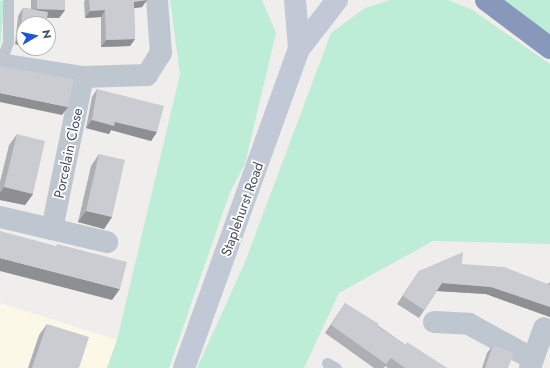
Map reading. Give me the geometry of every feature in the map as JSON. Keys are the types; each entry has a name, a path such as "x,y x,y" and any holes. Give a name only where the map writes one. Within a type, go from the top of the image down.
{"highway":[{"path":"486,0 550,48"}],"main road":[{"name":"Staplehurst Road","path":"295,0 299,49"},
{"name":"Staplehurst Road","path":"184,368 299,49 337,0"}],"street":[{"path":"0,64 84,77 147,75 161,53 157,0"},
{"name":"Porcelain Close","path":"52,229 84,77"},
{"path":"0,217 107,242"},
{"path":"434,322 469,324 532,363 544,328"}],"lane":[{"path":"0,64 8,42 8,0"}],"shaded area":[{"path":"0,303 117,340 107,368 0,368"}],"green space":[{"path":"0,0 4,2 0,49"},
{"path":"170,0 262,0 276,33 245,164 230,192 169,368 107,368 117,340 180,74"},
{"path":"390,0 448,0 471,9 550,64 550,244 433,241 339,293 304,368 197,368 245,262 331,33 365,8"},
{"path":"501,0 550,0 550,35"}],"building":[{"path":"37,0 65,0 65,10 37,9"},
{"path":"89,0 147,0 134,2 135,39 106,40 105,10 90,11"},
{"path":"23,8 48,12 47,16 22,16"},
{"path":"0,66 74,79 68,107 0,93"},
{"path":"97,89 164,106 157,132 115,122 114,126 92,120"},
{"path":"17,134 45,141 33,194 4,187"},
{"path":"99,154 125,160 112,217 86,211"},
{"path":"0,231 56,246 57,244 127,262 120,289 0,258"},
{"path":"463,252 462,264 504,267 550,285 550,307 491,287 442,283 424,310 403,296 419,271"},
{"path":"345,303 379,324 377,326 406,345 407,342 447,368 405,368 391,358 386,364 331,325"},
{"path":"47,324 89,337 79,368 32,368"},
{"path":"493,345 514,353 508,368 485,368"}]}
